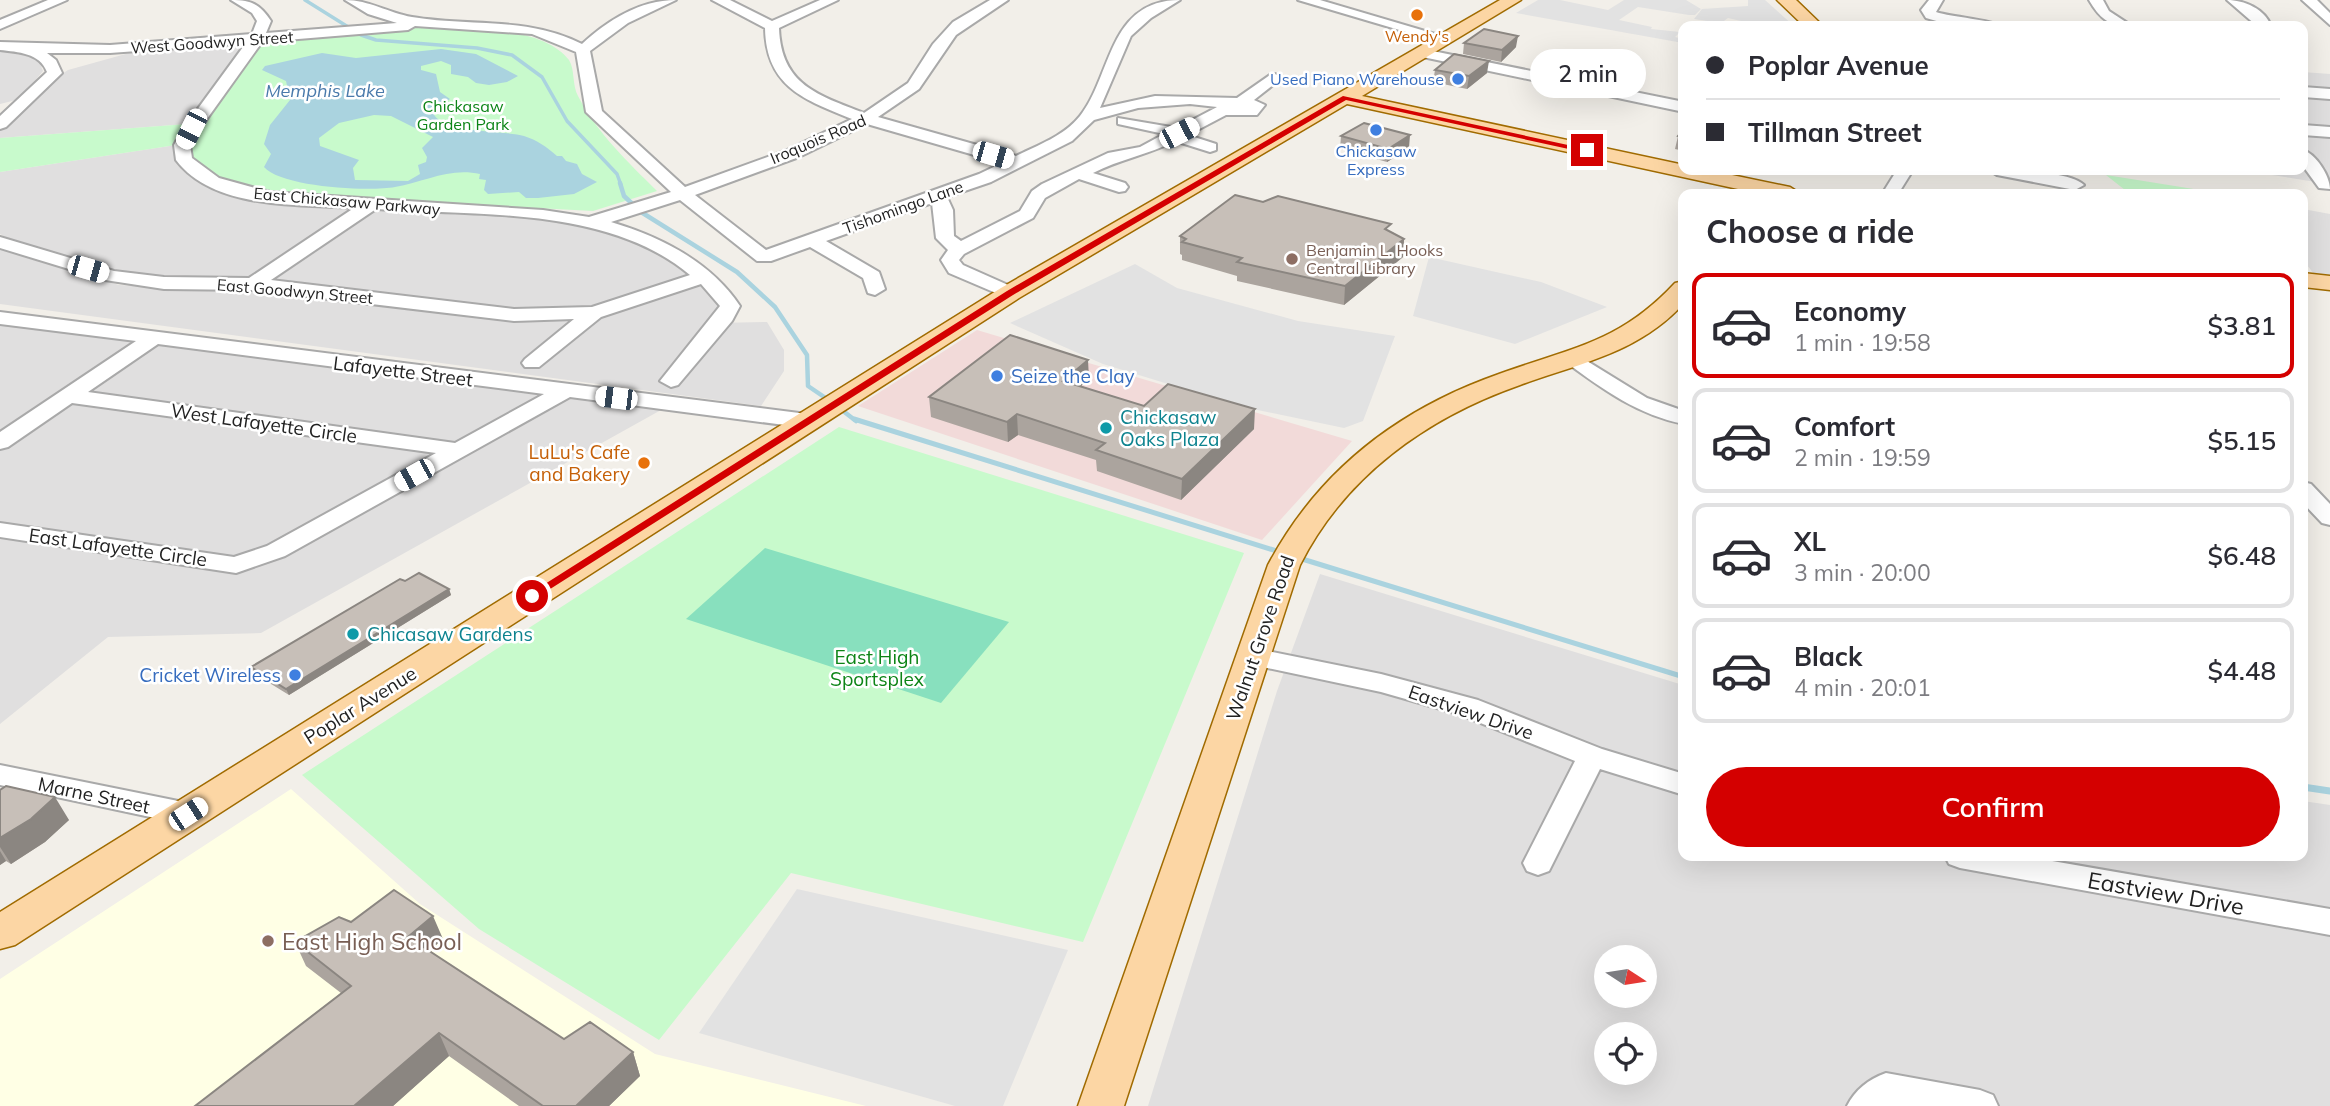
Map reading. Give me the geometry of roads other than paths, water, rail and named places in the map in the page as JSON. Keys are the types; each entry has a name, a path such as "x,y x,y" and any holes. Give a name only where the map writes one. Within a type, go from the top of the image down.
{"main road":[{"name":"Poplar Avenue","path":"0,933 1010,293 1512,0"},
{"path":"1786,1 1808,21"},
{"path":"1345,98 1678,166"},
{"path":"1720,175 1764,184"},
{"path":"2308,281 2330,283"},
{"name":"Walnut Grove Road","path":"1101,1106 1289,555 1335,487 1381,447 1430,415 1483,388 1574,359 1646,328 1678,294"}],"street":[{"path":"0,25 60,0"},
{"path":"238,0 257,10 264,21 257,38"},
{"path":"352,0 390,17 424,25 494,25 533,30 583,50"},
{"path":"583,50 612,25 634,12 668,0"},
{"path":"719,0 772,26 831,0"},
{"name":"Iroquois Road","path":"595,221 682,193 806,147 867,119 904,95 929,69 938,48 958,24 1001,0"},
{"name":"Tishomingo Lane","path":"682,193 764,257 937,194 1018,162 1066,138 1088,117 1125,34 1141,18 1172,0"},
{"path":"1305,0 1445,39"},
{"path":"1936,0 1928,10 1931,15 1951,21"},
{"path":"2096,0 2104,13 2117,21"},
{"path":"2234,0 2262,21"},
{"path":"2309,0 2330,21"},
{"name":"West Goodwyn Street","path":"0,46 31,49 142,47 424,25"},
{"path":"772,26 773,50 786,77 807,95 867,119 1018,162"},
{"name":"East Chickasaw Parkway","path":"257,38 182,145 184,160 201,177 235,191 270,197 531,213 595,221 666,249 704,277 730,306 725,317 671,381"},
{"path":"0,124 19,105 65,69 142,47"},
{"path":"31,49 65,69"},
{"path":"583,50 594,112 682,193"},
{"path":"1423,53 1678,106"},
{"path":"1010,293 956,269 950,260 957,250 1027,214 1038,195 1114,156 1144,151 1177,135 1275,78"},
{"path":"2308,92 2330,94"},
{"path":"1088,117 1123,104 1157,99 1230,105"},
{"path":"0,106 19,105"},
{"path":"1124,121 1210,147"},
{"path":"2308,130 2330,132"},
{"path":"2308,162 2325,184 2330,184"},
{"path":"1040,166 1119,187"},
{"path":"2023,175 2075,185"},
{"path":"937,194 944,209 945,238 954,243 957,250"},
{"path":"253,284 372,204"},
{"path":"812,241 853,262 872,276 875,289"},
{"name":"East Goodwyn Street","path":"0,242 112,276 164,283 253,284 513,315 594,313"},
{"path":"532,363 594,313 704,277"},
{"name":"Lafayette Street","path":"0,318 807,421"},
{"path":"0,442 154,338"},
{"path":"1574,359 1640,405 1667,416 1678,417"},
{"path":"460,450 565,391"},
{"name":"West Lafayette Circle","path":"69,396 460,450"},
{"name":"East Lafayette Circle","path":"0,530 236,565 276,551 460,450"},
{"path":"2308,494 2330,518"},
{"name":"Eastview Drive","path":"1253,657 1381,683 1468,707 1592,755 1678,783"},
{"path":"1538,863 1592,755"},
{"name":"Marne Street","path":"0,775 188,814"},
{"name":"Eastview Drive","path":"1988,861 2330,922"},
{"path":"1865,1106 1886,1088 1980,1106"}],"water":[{"name":"Memphis Lake","path":"441,49 476,54 518,76 507,82 489,85 451,74 451,65 441,61 421,66 421,70 436,74 440,92 450,99 432,111 437,118 446,124 459,127 529,138 557,156 562,156 566,161 577,164 582,174 597,182 574,194 526,198 519,192 488,194 484,190 486,180 479,179 480,174 469,172 448,174 395,187 366,189 306,183 273,174 264,167 271,154 264,144 270,125 290,100 286,81 262,70 265,66 322,53 356,58","holes":["374,115 391,116 433,137 422,148 427,157 426,162 418,165 420,174 408,181 355,180 353,168 359,160 320,146 319,138 339,123"]}],"waterway":[{"path":"305,0 361,35 376,40 477,48 512,55 542,77 567,121 617,174 621,185"},
{"path":"620,183 624,196 641,212 737,272 775,307 807,355 808,386 830,401"},
{"path":"838,407 856,421"},
{"path":"854,419 1283,553"},
{"path":"1299,558 1678,675"},
{"path":"2308,788 2330,791"}],"place":[{"name":"Wendy's","path":"1417,15"},
{"name":"Used Piano Warehouse","path":"1458,79"},
{"name":"Chickasaw Express","path":"1376,130"},
{"name":"Benjamin L. Hooks Central Library","path":"1292,259"},
{"name":"Seize the Clay","path":"997,376"},
{"name":"Chickasaw Oaks Plaza","path":"1106,428"},
{"name":"LuLu's Cafe and Bakery","path":"644,463"},
{"name":"Chicasaw Gardens","path":"353,634"},
{"name":"Cricket Wireless","path":"295,675"},
{"name":"East High School","path":"268,941"}],"park label":[{"name":"Chickasaw Garden Park","path":"463,115"},
{"name":"East High Sportsplex","path":"877,668"}]}
